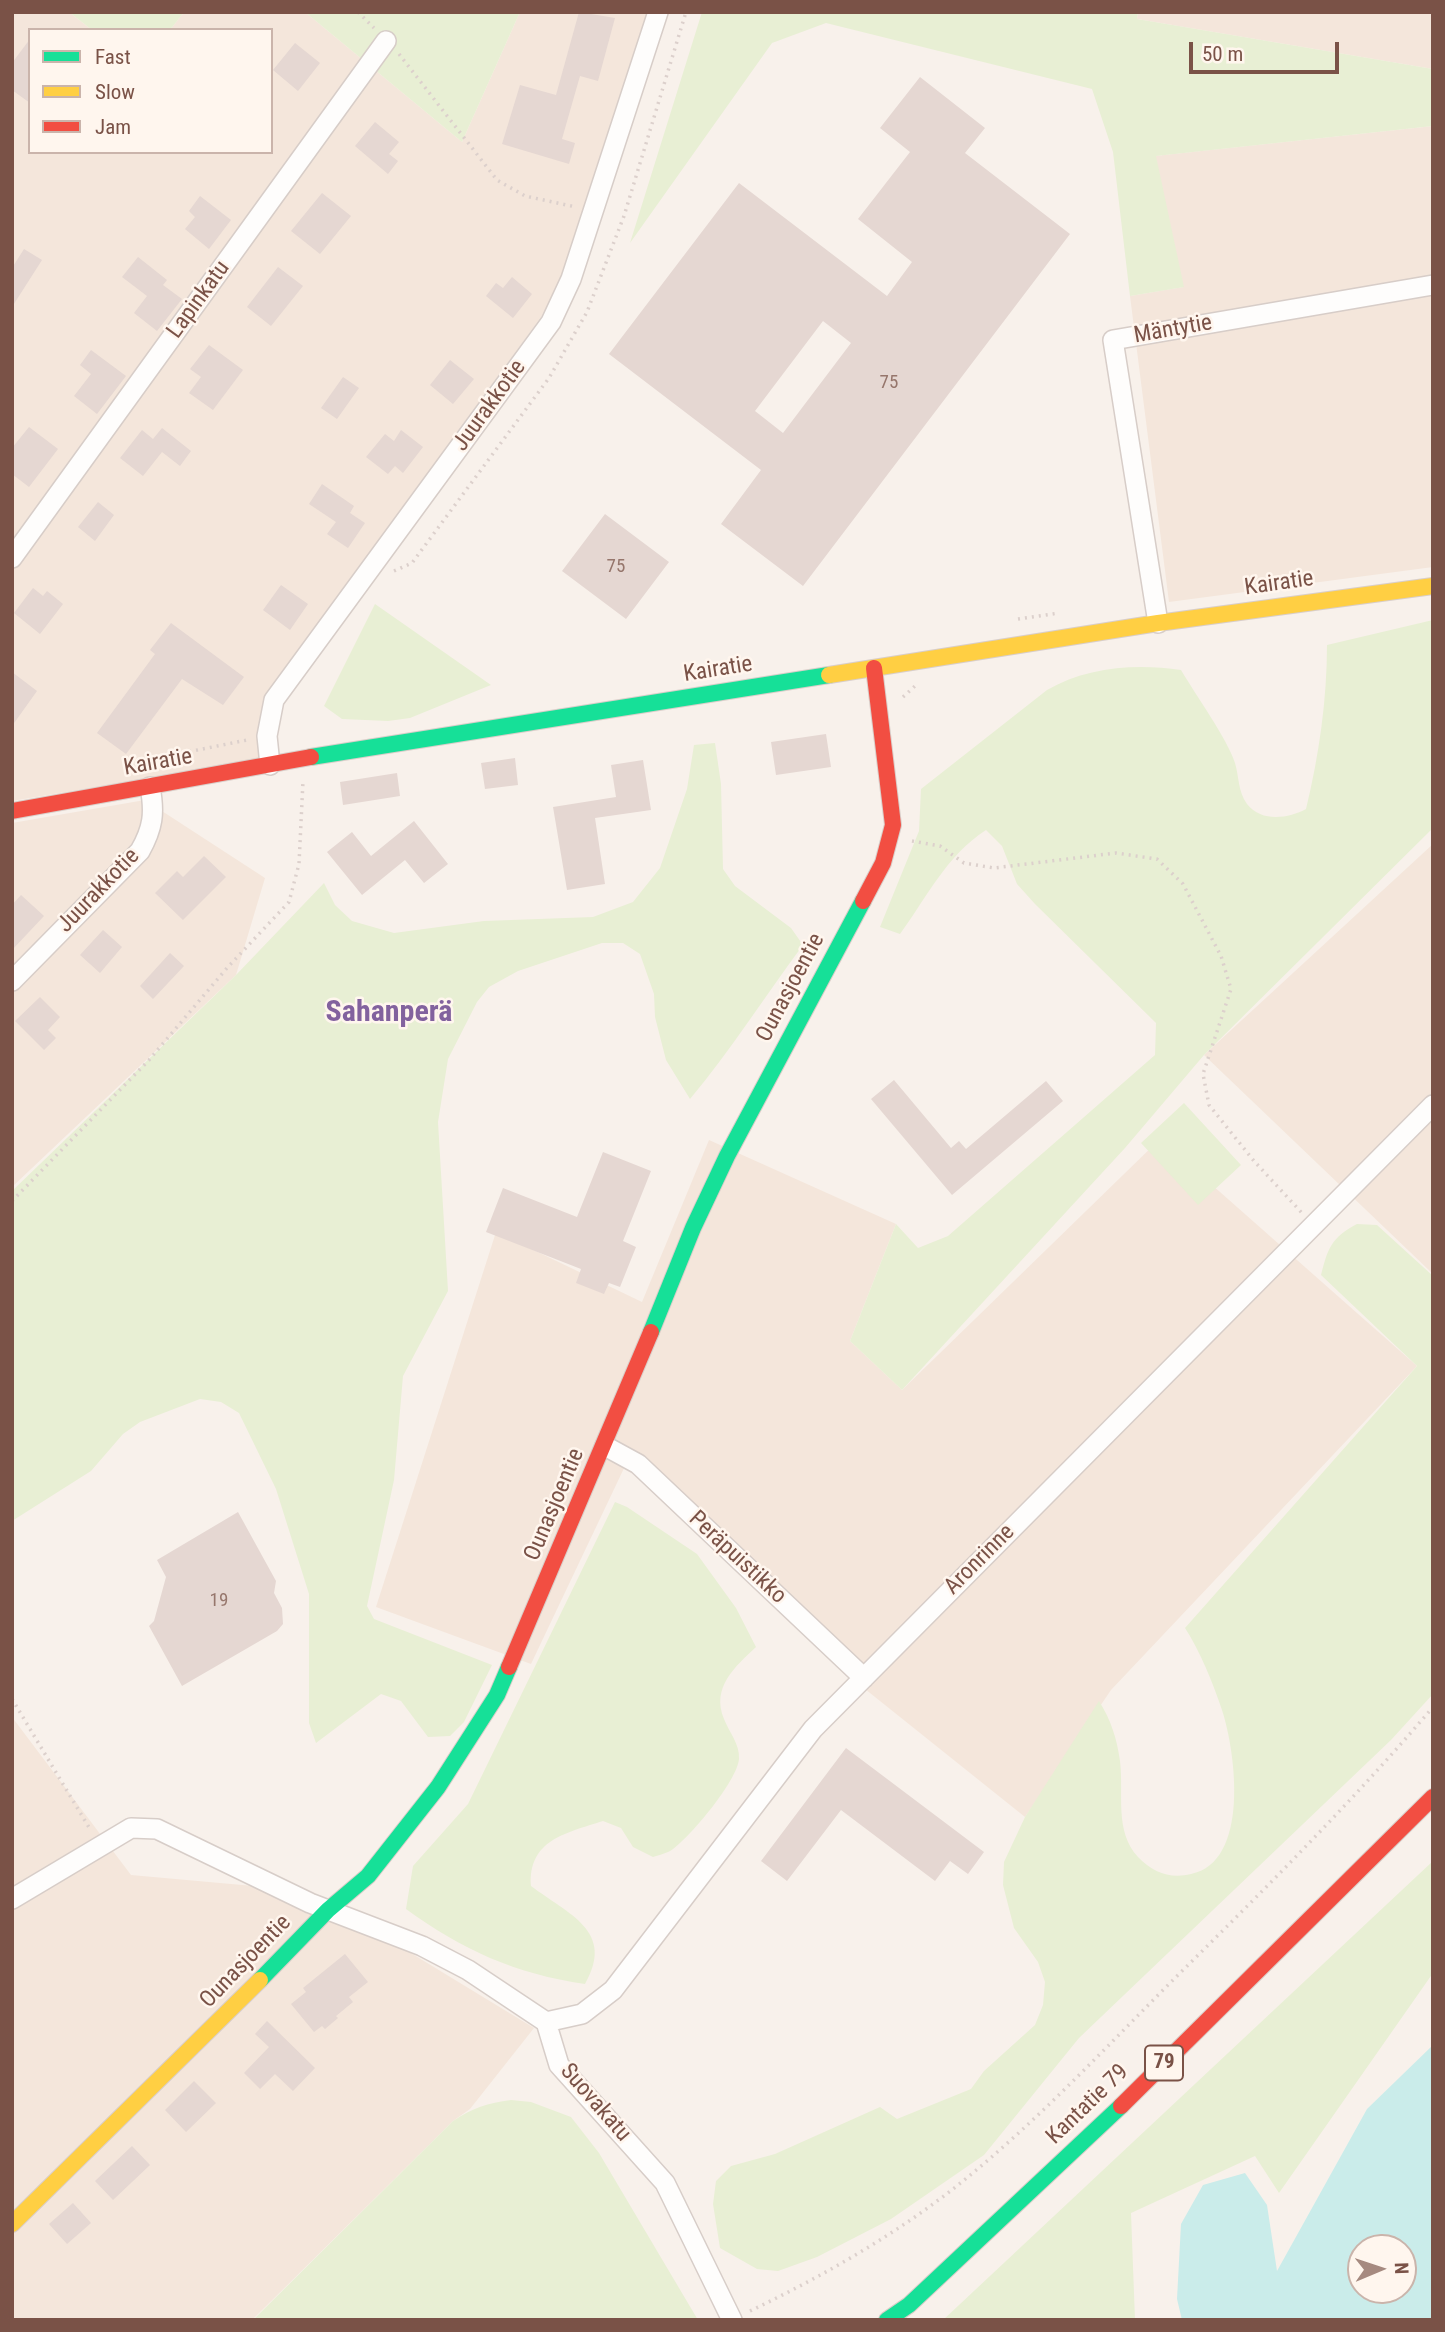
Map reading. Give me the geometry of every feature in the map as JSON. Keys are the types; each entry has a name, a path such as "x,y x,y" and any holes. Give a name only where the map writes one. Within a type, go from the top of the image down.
{"main road":[{"name":"Kairatie","path":"12,811 301,759 1158,623 1433,586"},
{"name":"Ounasjoentie","path":"12,2224 387,1854 438,1787 497,1695 605,1446 693,1228 727,1156 883,863 893,825 874,668"},
{"name":"Kantatie 79","path":"887,2320 909,2305 1110,2117 1433,1797"}],"street":[{"name":"Juurakkotie","path":"270,765 267,736 274,700 551,323 571,279 658,12"},
{"name":"Lapinkatu","path":"12,558 386,41"},
{"name":"Mäntytie","path":"1158,623 1113,340 1433,285"},
{"name":"Juurakkotie","path":"12,981 140,851 151,831 155,812 150,787"},
{"name":"Aronrinne","path":"546,2022 582,2014 612,1990 813,1729 1433,1105"},
{"name":"Peräpuistikko","path":"605,1446 638,1464 863,1678"},
{"path":"12,1899 131,1828 157,1829 328,1910 445,1958 546,2022"},
{"name":"Suovakatu","path":"546,2022 559,2064 665,2183 738,2317"}],"path":[{"path":"358,12 410,67 497,180 525,196 624,216"},
{"path":"12,1201 149,1060 227,968 289,902 299,864 303,827 301,759"},
{"path":"906,840 940,846 964,863 994,868 1116,853 1157,859 1183,884 1221,957 1231,989 1203,1074 1209,1105 1254,1161 1313,1225"},
{"path":"12,1699 100,1846"},
{"path":"738,2317 808,2283 888,2234 957,2186 1025,2128 1264,1891 1433,1707"}],"shaded area":[{"path":"12,12 69,12 89,28 28,28 28,154 273,154 273,28 172,28 184,12 305,12 462,142 520,12 652,12 564,274 541,317 270,691 260,719 263,759 12,801"},
{"path":"1138,12 1433,12 1433,69 1137,19"},
{"path":"1433,126 1433,567 1169,602 1130,296 1183,287 1155,156"},
{"path":"145,800 265,878 236,975 12,1187 12,823"},
{"path":"1433,844 1433,1274 1204,1055"},
{"path":"1160,1139 1417,1366 1111,1690 1025,1817 850,1677 626,1464 531,1664 376,1607 496,1232 642,1302 709,1140 896,1224 850,1341 902,1390"},
{"path":"12,1717 131,1875 309,1891 534,2028 470,2109 453,2121 252,2320 12,2320"}],"green space":[{"path":"69,12 184,12 172,28 89,28"},
{"path":"305,12 520,12 462,142"},
{"path":"702,12 1138,12 1137,19 1433,69 1433,126 1156,156 1184,287 1130,296 1113,152 1092,89 826,23 772,43 630,243"},
{"path":"375,604 491,685 410,718 388,721 342,719 324,706"},
{"path":"1433,620 1433,828 1204,1055 1125,1148 902,1390 850,1341 896,1224 918,1248 948,1236 1155,1055 1156,1023 1017,884 1002,846 986,830 972,840 948,865 900,934 880,927 919,831 921,789 1047,690 1062,682 1112,669 1164,668 1181,670 1218,729 1235,763 1240,789 1247,804 1260,814 1268,816 1292,815 1306,809 1311,789 1324,707 1327,645"},
{"path":"715,743 721,784 723,869 735,886 791,928 803,945 690,1099 666,1060 655,1017 654,994 640,954 623,943 602,943 518,971 489,987 477,1002 448,1059 438,1122 448,1291 403,1376 394,1480 367,1606 374,1619 492,1665 464,1722 450,1736 428,1737 401,1701 381,1694 316,1743 309,1723 309,1594 276,1489 239,1413 221,1402 200,1399 140,1422 123,1434 91,1471 12,1521 12,1191 236,975 324,883 335,905 352,921 394,933 484,921 593,917 633,902 660,868 687,789 694,745"},
{"path":"1184,1103 1241,1165 1198,1205 1141,1143"},
{"path":"1357,1224 1377,1225 1433,1276 1433,1694 1391,1740 1079,2038 984,2155 891,2219 817,2257 778,2271 757,2269 720,2248 713,2204 716,2181 731,2166 775,2154 880,2107 897,2119 971,2089 984,2071 1035,2025 1043,2005 1045,1982 1038,1962 1014,1928 1003,1885 1004,1862 1025,1817 1099,1701 1117,1745 1123,1824 1130,1847 1138,1857 1150,1867 1176,1876 1191,1874 1210,1865 1223,1849 1234,1804 1231,1752 1215,1689 1185,1628 1417,1366 1321,1275 1336,1239"},
{"path":"615,1502 627,1507 697,1554 736,1608 756,1647 733,1670 723,1687 721,1697 724,1719 738,1748 736,1769 722,1794 681,1842 669,1852 653,1857 633,1847 621,1828 603,1821 552,1841 536,1858 531,1886 573,1915 591,1937 595,1950 593,1966 585,1984 536,1974 491,1958 448,1937 406,1909 413,1866 468,1804"},
{"path":"1433,1861 1433,1973 1279,2193 1255,2156 1131,2213 1135,2320 943,2320"},
{"path":"511,2100 531,2102 571,2117 599,2153 698,2320 253,2320 453,2121 480,2107"}],"water":[{"path":"1433,2045 1433,2320 1182,2320 1177,2299 1181,2224 1203,2185 1245,2173 1267,2205 1277,2271 1367,2109"}],"building":[{"path":"579,12 615,18 598,81 580,76 562,139 575,143 569,164 502,144 520,85 556,95"},
{"path":"28,42 28,102 12,90 12,63"},
{"path":"295,43 320,63 298,91 273,70"},
{"path":"920,77 985,128 965,153 1070,234 803,586 721,524 761,470 609,354 739,183 887,296 912,262 858,219 910,152 880,128","holes":["823,321 851,343 783,433 755,411"]},
{"path":"375,122 399,142 389,154 398,161 388,174 355,146"},
{"path":"322,193 351,216 320,254 291,231"},
{"path":"200,196 231,220 209,249 185,229 195,217 189,211"},
{"path":"24,249 42,260 12,307 12,268"},
{"path":"138,257 167,280 163,285 182,299 157,331 134,313 147,296 122,277"},
{"path":"278,267 303,286 271,326 247,307"},
{"path":"512,277 532,294 513,318 486,296 496,283 503,288"},
{"path":"209,345 243,370 213,410 189,393 201,377 190,369"},
{"path":"91,350 126,376 97,414 74,396 91,374 80,365"},
{"path":"450,360 474,379 453,404 430,385"},
{"path":"343,377 359,388 337,419 321,408"},
{"path":"29,427 58,449 29,487 12,474 12,448"},
{"path":"162,428 191,451 180,466 162,452 143,476 120,458 142,430 153,439"},
{"path":"401,430 423,447 403,473 395,466 388,474 366,457 385,434 394,441"},
{"path":"322,484 354,506 350,513 365,523 348,548 327,534 336,522 309,504"},
{"path":"98,502 114,515 95,541 78,527"},
{"path":"605,514 669,562 626,619 562,571"},
{"path":"281,585 308,604 290,630 263,610"},
{"path":"33,588 43,596 47,591 63,604 40,634 14,613"},
{"path":"171,623 244,677 223,705 182,679 126,754 97,733 155,654 150,650"},
{"path":"12,672 37,691 12,726"},
{"path":"826,734 831,767 776,775 771,742"},
{"path":"515,758 518,785 485,789 481,763"},
{"path":"643,760 651,810 595,818 605,884 567,890 553,807 616,797 611,765"},
{"path":"397,773 400,796 343,805 340,782"},
{"path":"414,821 448,864 424,883 405,860 362,895 327,852 352,832 371,856"},
{"path":"204,856 226,877 183,920 155,893 177,871 183,877"},
{"path":"21,895 44,916 12,950 12,905"},
{"path":"103,930 122,947 100,973 80,955"},
{"path":"170,953 184,966 153,999 140,986"},
{"path":"40,997 60,1017 48,1030 56,1038 44,1050 15,1021"},
{"path":"894,1080 951,1148 959,1141 966,1149 1046,1081 1063,1101 952,1195 871,1099"},
{"path":"603,1152 651,1171 623,1241 636,1247 620,1287 609,1283 604,1294 576,1283 581,1269 486,1232 503,1188 577,1217"},
{"path":"238,1512 276,1581 274,1593 282,1608 283,1624 277,1631 182,1686 149,1626 154,1621 166,1577 157,1560"},
{"path":"846,1748 984,1852 968,1874 950,1861 935,1881 841,1810 787,1881 761,1861"},
{"path":"345,1954 368,1982 349,1997 353,2002 336,2016 338,2018 325,2029 322,2026 314,2032 291,2004 306,1992 303,1988"},
{"path":"267,2021 315,2068 293,2091 275,2074 260,2089 244,2073 269,2047 255,2034"},
{"path":"194,2081 216,2103 186,2132 165,2110"},
{"path":"132,2146 150,2165 113,2200 95,2181"},
{"path":"73,2203 91,2223 67,2244 49,2224"}],"traffic: fast":[{"path":"311,757 829,675"},
{"path":"651,1332 693,1228 727,1156 863,901"},
{"path":"260,1980 328,1910 368,1876 438,1787 497,1695 509,1667"},
{"path":"887,2320 909,2305 1121,2106"}],"traffic: slow":[{"path":"829,675 1158,623 1433,586"},
{"path":"12,2224 260,1980"}],"traffic: jam":[{"path":"863,901 883,863 893,825 874,668"},
{"path":"12,811 311,757"},
{"path":"509,1667 651,1332"},
{"path":"1121,2106 1433,1797"}],"district":[{"name":"Sahanperä","path":"389,1013"}]}
